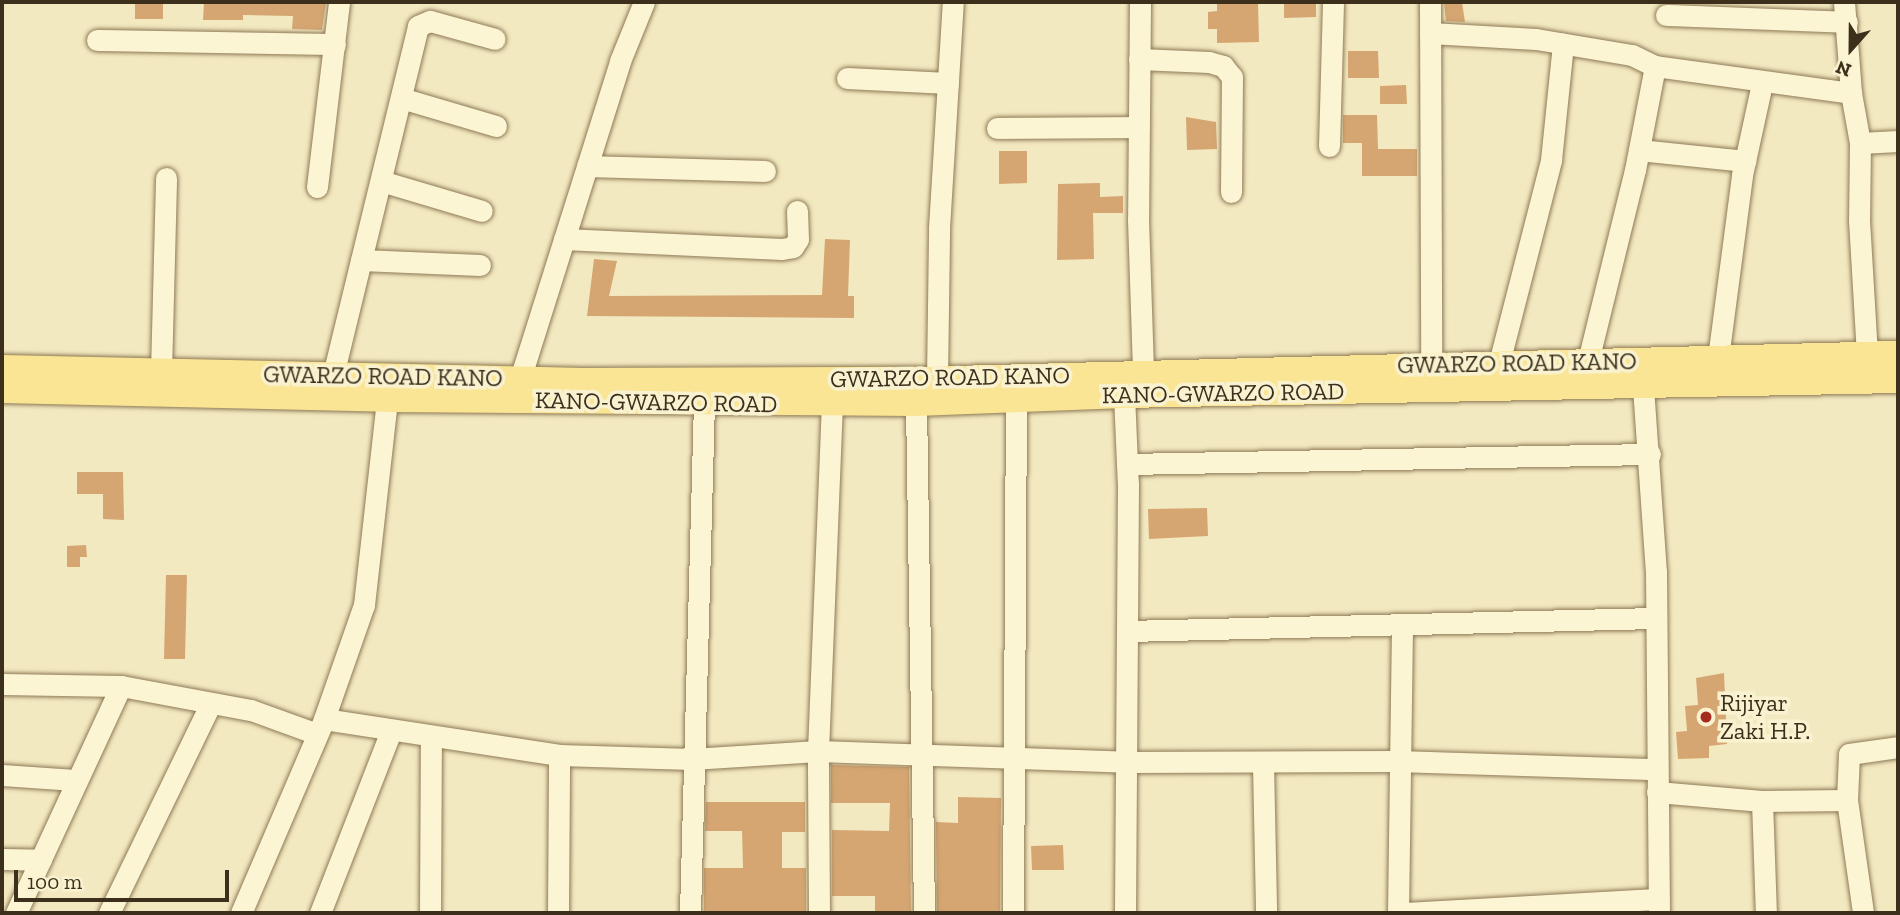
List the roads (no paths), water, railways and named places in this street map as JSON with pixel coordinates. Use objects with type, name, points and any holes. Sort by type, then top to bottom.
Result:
[{"type":"main road","name":"GWARZO ROAD KANO","points":[[2,368],[54,380],[161,372],[520,379],[937,379],[1143,373],[1277,381],[1431,365],[1898,354]]},
{"type":"main road","name":"KANO-GWARZO ROAD","points":[[2,390],[54,380],[387,399],[916,403],[1124,395],[1277,381],[1643,387],[1898,380]]},
{"type":"street","points":[[317,187],[340,2]]},
{"type":"street","points":[[520,379],[620,61],[644,2]]},
{"type":"street","points":[[937,379],[936,304],[953,2]]},
{"type":"street","points":[[1140,2],[1143,373]]},
{"type":"street","points":[[1328,146],[1333,2]]},
{"type":"street","points":[[1430,2],[1431,365]]},
{"type":"street","points":[[1666,15],[1845,12],[1851,93],[1860,143],[1859,220],[1867,355]]},
{"type":"street","points":[[333,375],[418,26],[423,22],[495,39]]},
{"type":"street","points":[[1430,33],[1563,44],[1632,55],[1655,66],[1762,83],[1851,93]]},
{"type":"street","points":[[97,40],[335,44]]},
{"type":"street","points":[[1499,363],[1551,160],[1563,44]]},
{"type":"street","points":[[1139,59],[1209,62],[1223,65],[1232,77],[1231,192]]},
{"type":"street","points":[[1588,361],[1639,150],[1655,66]]},
{"type":"street","points":[[847,78],[948,83]]},
{"type":"street","points":[[1718,358],[1745,161],[1762,83]]},
{"type":"street","points":[[401,98],[496,126]]},
{"type":"street","points":[[997,128],[1139,127]]},
{"type":"street","points":[[1860,143],[1898,141]]},
{"type":"street","points":[[1639,150],[1745,161]]},
{"type":"street","points":[[587,166],[765,171]]},
{"type":"street","points":[[161,372],[166,178]]},
{"type":"street","points":[[381,181],[482,211]]},
{"type":"street","points":[[564,239],[782,249],[793,247],[798,239],[797,211]]},
{"type":"street","points":[[361,260],[481,265]]},
{"type":"street","points":[[1407,913],[1659,906],[1656,618],[1650,454],[1643,387]]},
{"type":"street","points":[[1124,395],[1127,464],[1125,913]]},
{"type":"street","points":[[1013,913],[1016,398]]},
{"type":"street","points":[[241,913],[321,727],[364,605],[387,399]]},
{"type":"street","points":[[690,913],[692,759],[704,402]]},
{"type":"street","points":[[819,913],[818,751],[832,403]]},
{"type":"street","points":[[916,403],[924,913]]},
{"type":"street","points":[[1127,464],[1650,454]]},
{"type":"street","points":[[1127,631],[1656,618]]},
{"type":"street","points":[[1398,913],[1397,761],[1402,624]]},
{"type":"street","points":[[2,684],[121,686],[251,710],[321,727],[391,731],[559,755],[692,759],[818,751],[1126,762],[1263,764],[1397,761],[1657,769]]},
{"type":"street","points":[[16,913],[75,780],[121,686]]},
{"type":"street","points":[[109,913],[211,703]]},
{"type":"street","points":[[320,913],[391,731]]},
{"type":"street","points":[[430,913],[432,738]]},
{"type":"street","points":[[1863,913],[1847,800],[1849,754],[1898,747]]},
{"type":"street","points":[[558,913],[559,755]]},
{"type":"street","points":[[1263,764],[1266,913]]},
{"type":"street","points":[[2,775],[75,780]]},
{"type":"street","points":[[1657,792],[1762,801],[1847,800]]},
{"type":"street","points":[[1762,801],[1766,913]]},
{"type":"street","points":[[2,859],[41,860]]},
{"type":"place","name":"Rijiyar Zaki H.P.","points":[[1706,717]]}]
